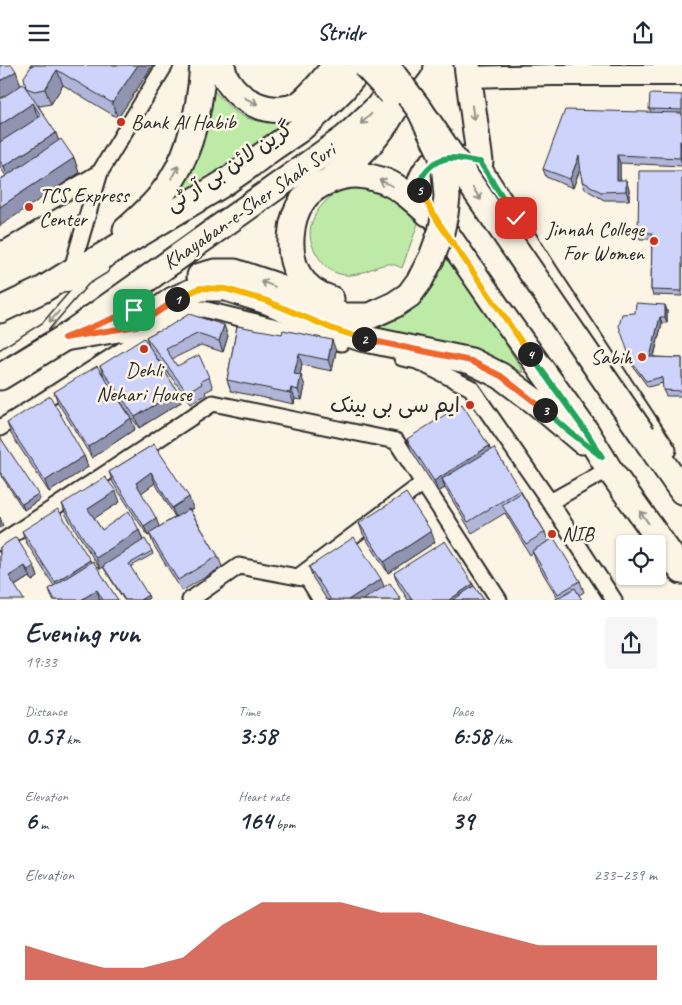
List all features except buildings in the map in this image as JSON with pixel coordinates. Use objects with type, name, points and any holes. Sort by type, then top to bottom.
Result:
[{"type":"main road","points":[[84,273],[151,206],[173,177],[184,156],[201,97],[203,65]]},
{"type":"main road","points":[[222,65],[226,78],[237,93],[250,103],[267,108],[283,109],[299,104],[329,75],[335,65]]},
{"type":"main road","points":[[365,70],[398,101],[409,116],[428,151],[434,176],[435,194],[430,232],[417,260],[400,287],[384,297],[365,303],[344,303],[321,296],[298,273],[291,247],[294,219],[303,199],[351,163],[377,136],[388,120],[401,98],[401,66]]},
{"type":"main road","points":[[64,338],[134,310],[161,292],[191,278],[215,272],[235,272],[254,278],[274,285],[314,306],[344,316],[370,316],[394,305],[409,295],[420,280],[432,257],[441,232],[447,197],[441,153],[420,111],[401,66]]},
{"type":"main road","name":"Khayaban-e-Sher Shah Suri","points":[[0,377],[64,338],[345,138],[378,107],[401,66]]},
{"type":"main road","points":[[469,69],[480,162],[448,158],[437,161],[426,170],[421,179],[419,189],[439,223],[682,571]]},
{"type":"main road","name":"Khayaban-e-Sher Shah Suri","points":[[8,310],[42,290],[84,273],[221,185],[299,131],[365,70]]},
{"type":"main road","points":[[420,111],[682,491]]},
{"type":"main road","points":[[331,179],[364,175],[386,182],[403,192],[439,223]]},
{"type":"main road","points":[[64,338],[137,326],[173,301],[200,288],[226,289],[267,301],[333,329],[361,338],[471,361],[501,376],[537,403],[605,463]]},
{"type":"street","points":[[84,273],[100,172],[165,65]]},
{"type":"street","points":[[469,69],[560,75],[682,75]]},
{"type":"street","points":[[480,162],[682,471]]},
{"type":"street","points":[[0,232],[100,172]]},
{"type":"street","points":[[0,428],[185,310],[203,309],[417,361],[471,388],[550,502],[614,600]]},
{"type":"street","points":[[0,543],[214,403],[396,441],[498,600]]},
{"type":"street","points":[[550,502],[605,463]]},
{"type":"street","points":[[298,577],[423,483]]},
{"type":"street","points":[[190,600],[239,566],[308,579],[321,600]]},
{"type":"lane","points":[[365,70],[379,65]]},
{"type":"lane","name":"گرین لائن بی آر ٹی","points":[[193,211],[250,174]]},
{"type":"lane","points":[[0,355],[45,327],[84,273]]},
{"type":"lane","points":[[8,310],[51,293]]},
{"type":"green space","points":[[211,87],[232,109],[252,120],[277,121],[295,119],[157,214],[185,182],[197,158]]},
{"type":"green space","points":[[348,185],[379,188],[420,218],[402,268],[393,264],[387,264],[354,275],[347,275],[332,271],[318,257],[311,241],[312,221],[323,204],[331,196]]},
{"type":"green space","points":[[444,246],[524,373],[482,354],[362,326]]},
{"type":"place","name":"Bank Al Habib","points":[[121,122]]},
{"type":"place","name":"TCS Express Center","points":[[29,207]]},
{"type":"place","name":"Jinnah College For Women","points":[[654,241]]},
{"type":"place","name":"Dehli Nehari House","points":[[144,349]]},
{"type":"place","name":"Sabih","points":[[642,357]]},
{"type":"place","name":"ایم سی بی بینک","points":[[470,405]]},
{"type":"place","name":"NIB","points":[[552,534]]},
{"type":"route","points":[[134,310],[64,338],[137,326],[173,301],[200,288],[226,289],[267,301],[333,329],[361,338],[471,361],[501,376],[602,457],[439,223],[419,189],[421,179],[426,170],[437,161],[448,158],[480,162],[516,218]]}]
